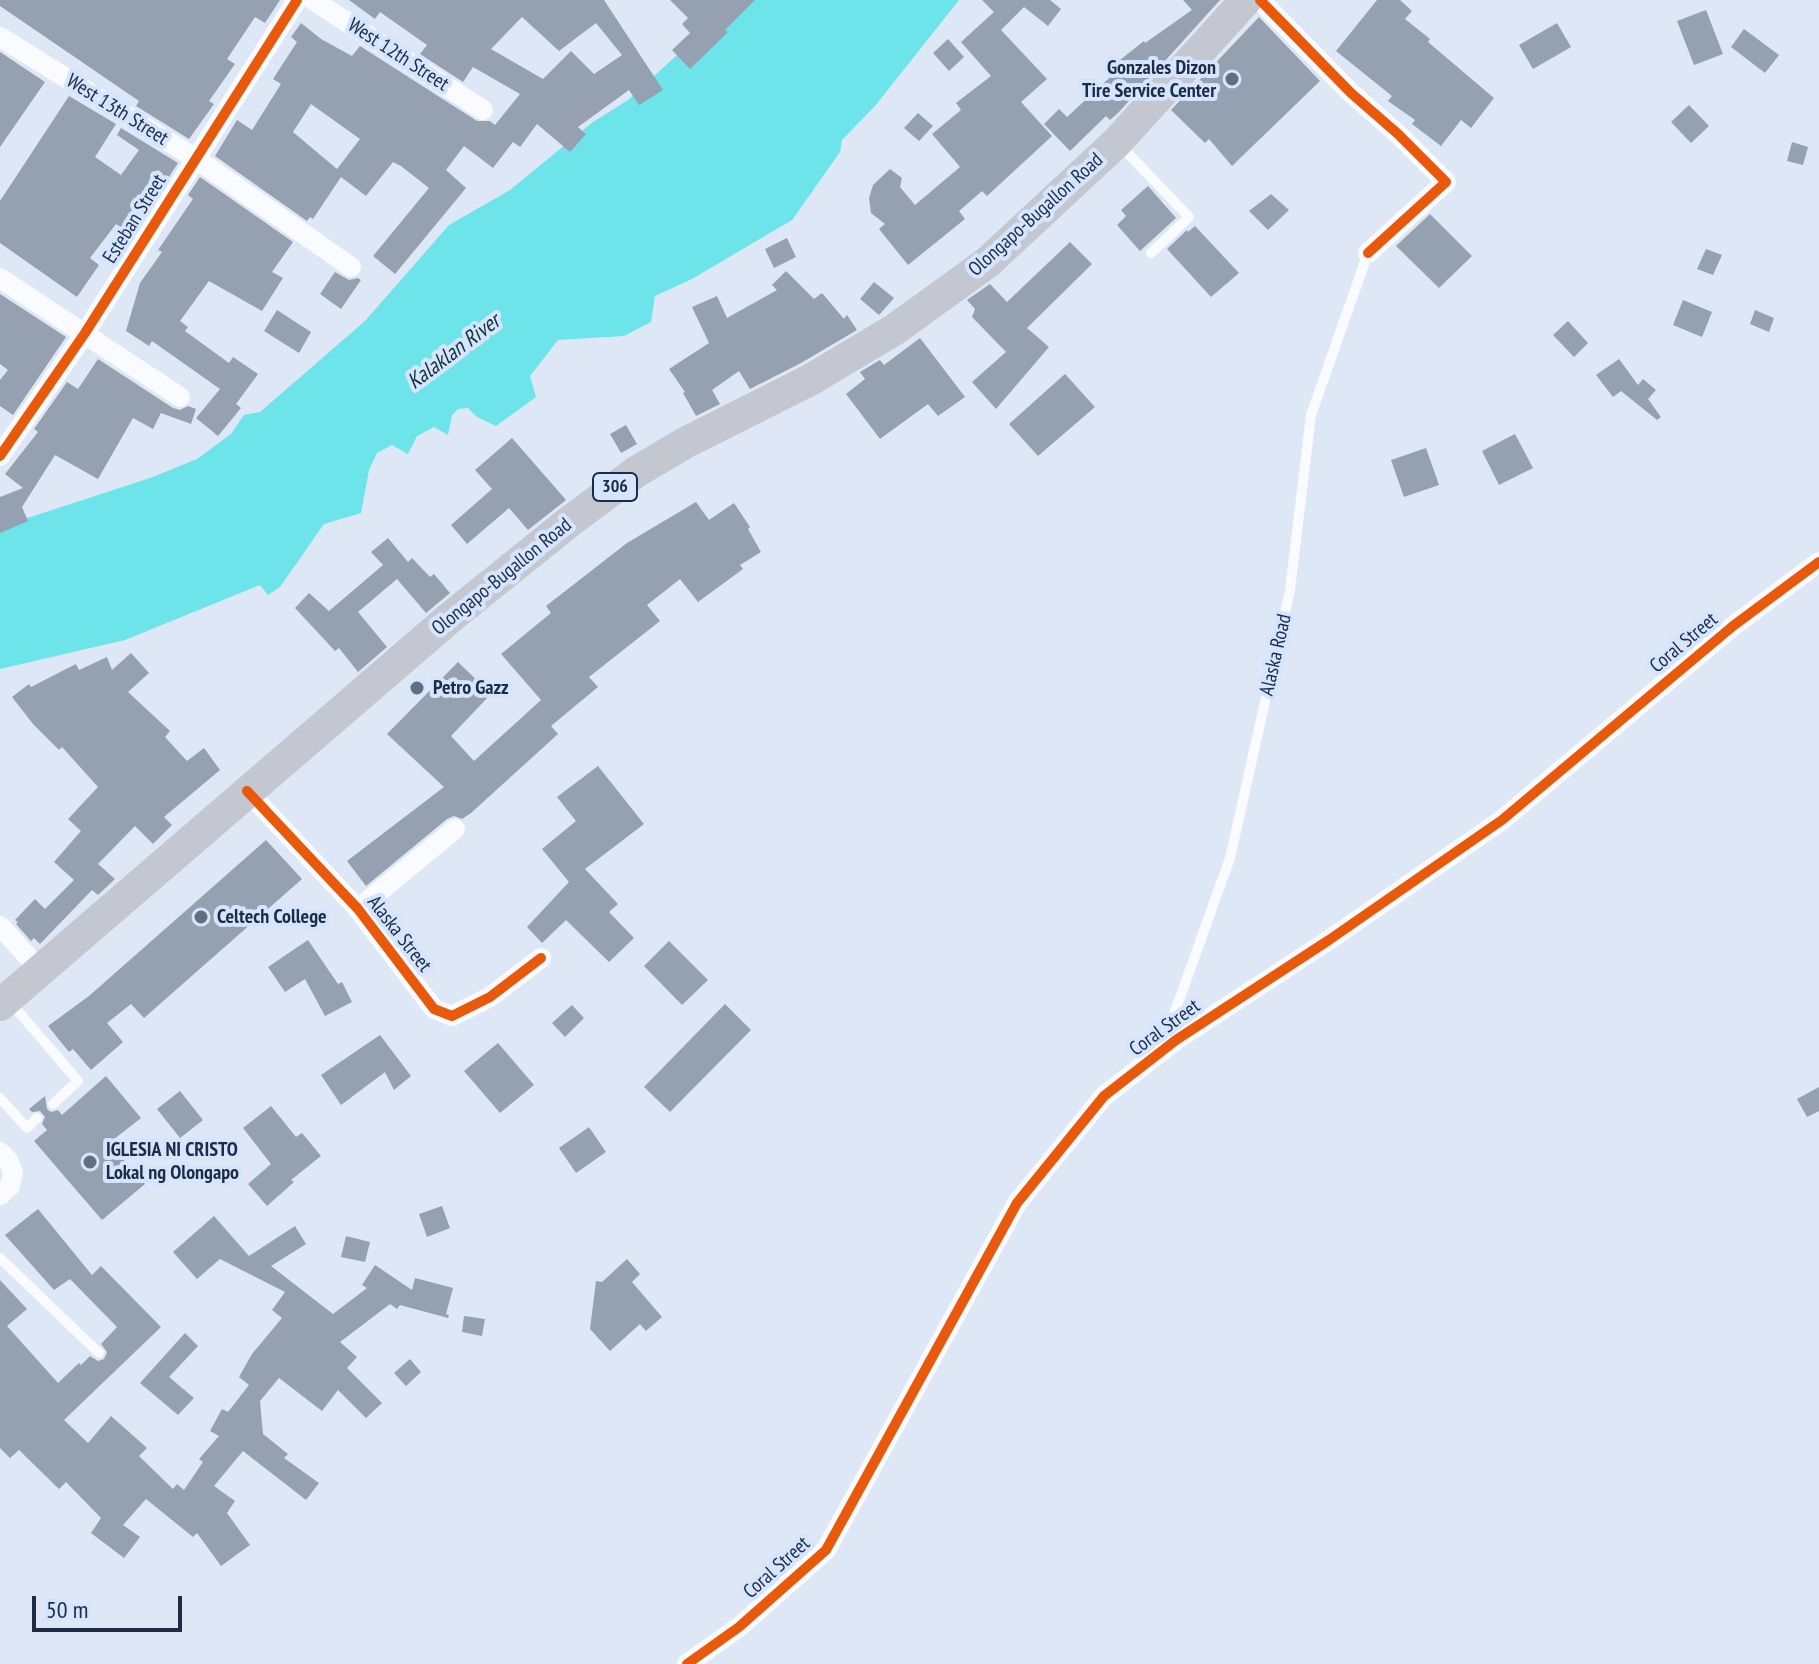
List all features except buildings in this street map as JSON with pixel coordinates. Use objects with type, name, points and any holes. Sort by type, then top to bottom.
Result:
[{"type":"main road","name":"Olongapo-Bugallon Road","points":[[4,1002],[452,616],[636,472],[685,443],[810,380],[894,330],[988,262],[1117,142],[1245,2]]},
{"type":"street","name":"Esteban Street","points":[[0,456],[85,333],[297,0]]},
{"type":"street","name":"West 12th Street","points":[[313,0],[483,110]]},
{"type":"street","points":[[1245,2],[1398,134],[1446,182],[1368,253]]},
{"type":"street","name":"West 13th Street","points":[[0,37],[195,158],[351,267]]},
{"type":"street","points":[[0,278],[180,397]]},
{"type":"street","name":"Coral Street","points":[[687,1664],[739,1627],[826,1550],[1017,1203],[1104,1096],[1161,1052],[1502,820],[1733,626],[1819,562]]},
{"type":"street","name":"Alaska Street","points":[[247,791],[358,909],[434,1009],[452,1016],[490,997],[541,958]]},
{"type":"street","points":[[358,909],[455,829]]},
{"type":"street","points":[[0,926],[40,970]]},
{"type":"street","points":[[0,1152],[13,1172],[10,1186],[0,1195]]},
{"type":"lane","points":[[1117,142],[1189,217],[1151,253]]},
{"type":"lane","name":"Alaska Road","points":[[1161,1052],[1230,858],[1290,590],[1311,415],[1368,253]]},
{"type":"lane","points":[[4,1002],[78,1081],[53,1104]]},
{"type":"lane","points":[[0,1098],[27,1128],[37,1118]]},
{"type":"lane","points":[[0,1258],[99,1353]]},
{"type":"water","name":"Kalaklan River","points":[[729,0],[959,0],[875,106],[842,140],[840,152],[792,220],[692,279],[655,296],[651,322],[624,336],[558,340],[530,376],[536,397],[496,426],[477,417],[468,408],[458,409],[452,415],[448,435],[434,427],[417,436],[408,454],[392,445],[377,453],[369,470],[361,513],[324,524],[280,587],[268,595],[260,585],[125,640],[0,669],[0,527],[150,478],[197,459],[231,434],[244,415],[260,412],[365,321],[449,225],[510,190],[593,122],[628,100],[712,23]]},
{"type":"cycle path","points":[[0,456],[85,333],[297,0]]},
{"type":"cycle path","points":[[1260,0],[1351,93],[1446,182],[1368,253]]},
{"type":"cycle path","points":[[687,1664],[739,1627],[826,1550],[1017,1203],[1104,1096],[1176,1040],[1329,940],[1502,820],[1733,626],[1819,562]]},
{"type":"cycle path","points":[[247,791],[358,909],[434,1009],[452,1016],[490,997],[541,958]]},
{"type":"place","name":"Gonzales Dizon Tire Service Center","points":[[1232,79]]},
{"type":"place","name":"Petro Gazz","points":[[417,688]]},
{"type":"place","name":"Celtech College","points":[[201,917]]},
{"type":"place","name":"IGLESIA NI CRISTO Lokal ng Olongapo","points":[[90,1162]]}]
